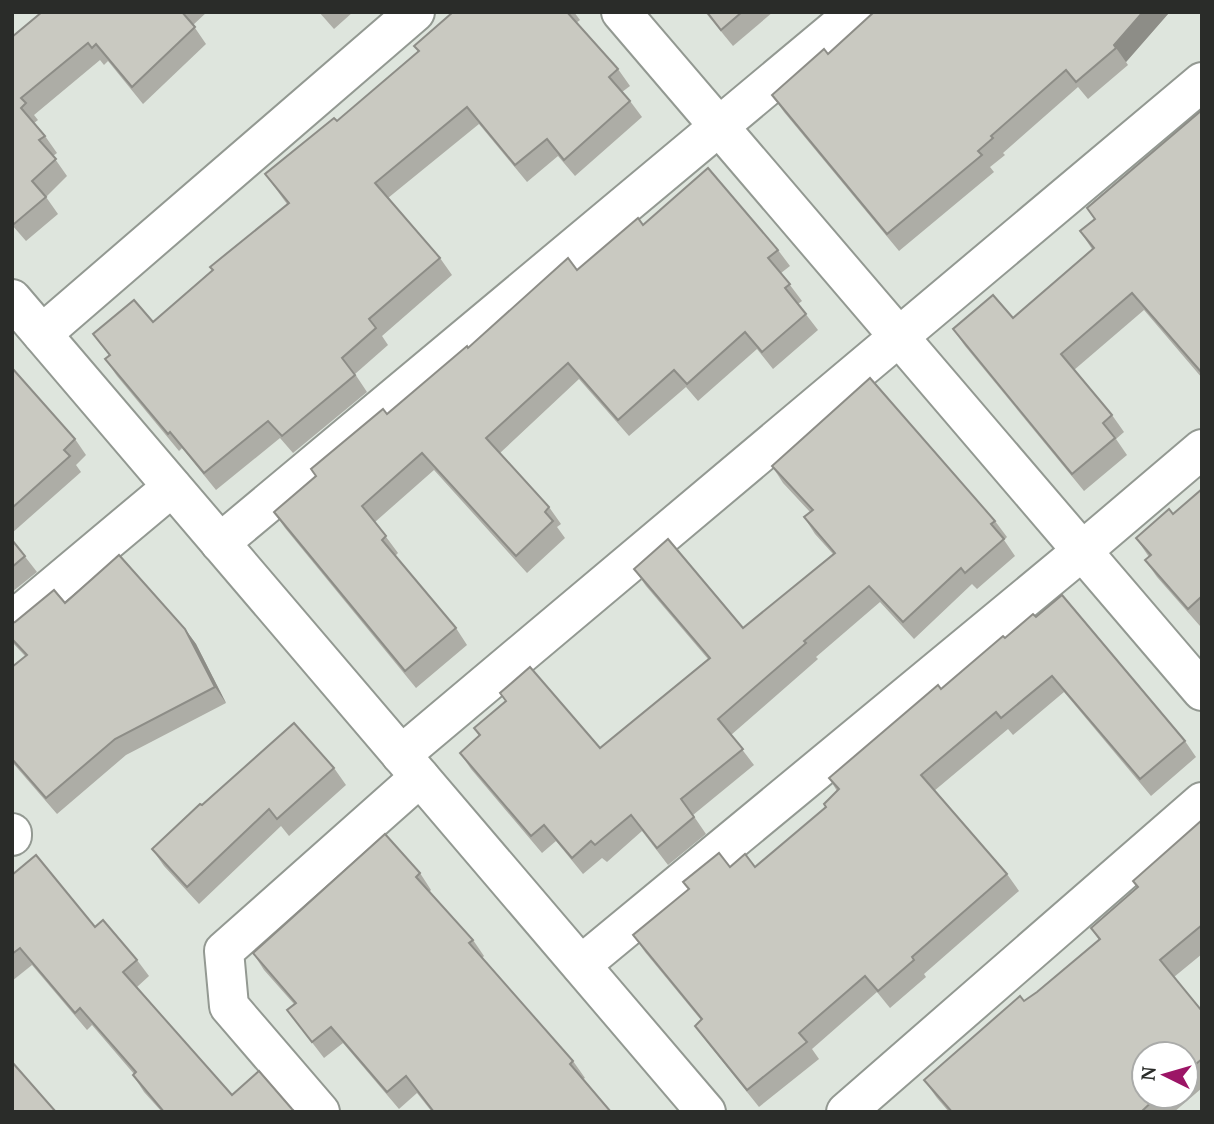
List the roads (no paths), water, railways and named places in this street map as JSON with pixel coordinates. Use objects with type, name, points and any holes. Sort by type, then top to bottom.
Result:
[{"type":"street","points":[[41,334],[415,12]]},
{"type":"street","points":[[621,12],[1202,691]]},
{"type":"street","points":[[220,543],[856,12]]},
{"type":"street","points":[[320,1112],[229,1006],[224,951],[411,766],[899,337],[1202,82]]},
{"type":"street","points":[[12,299],[706,1112]]},
{"type":"street","points":[[581,965],[1202,449]]},
{"type":"street","points":[[12,621],[172,486]]},
{"type":"street","points":[[846,1112],[1202,802]]}]
